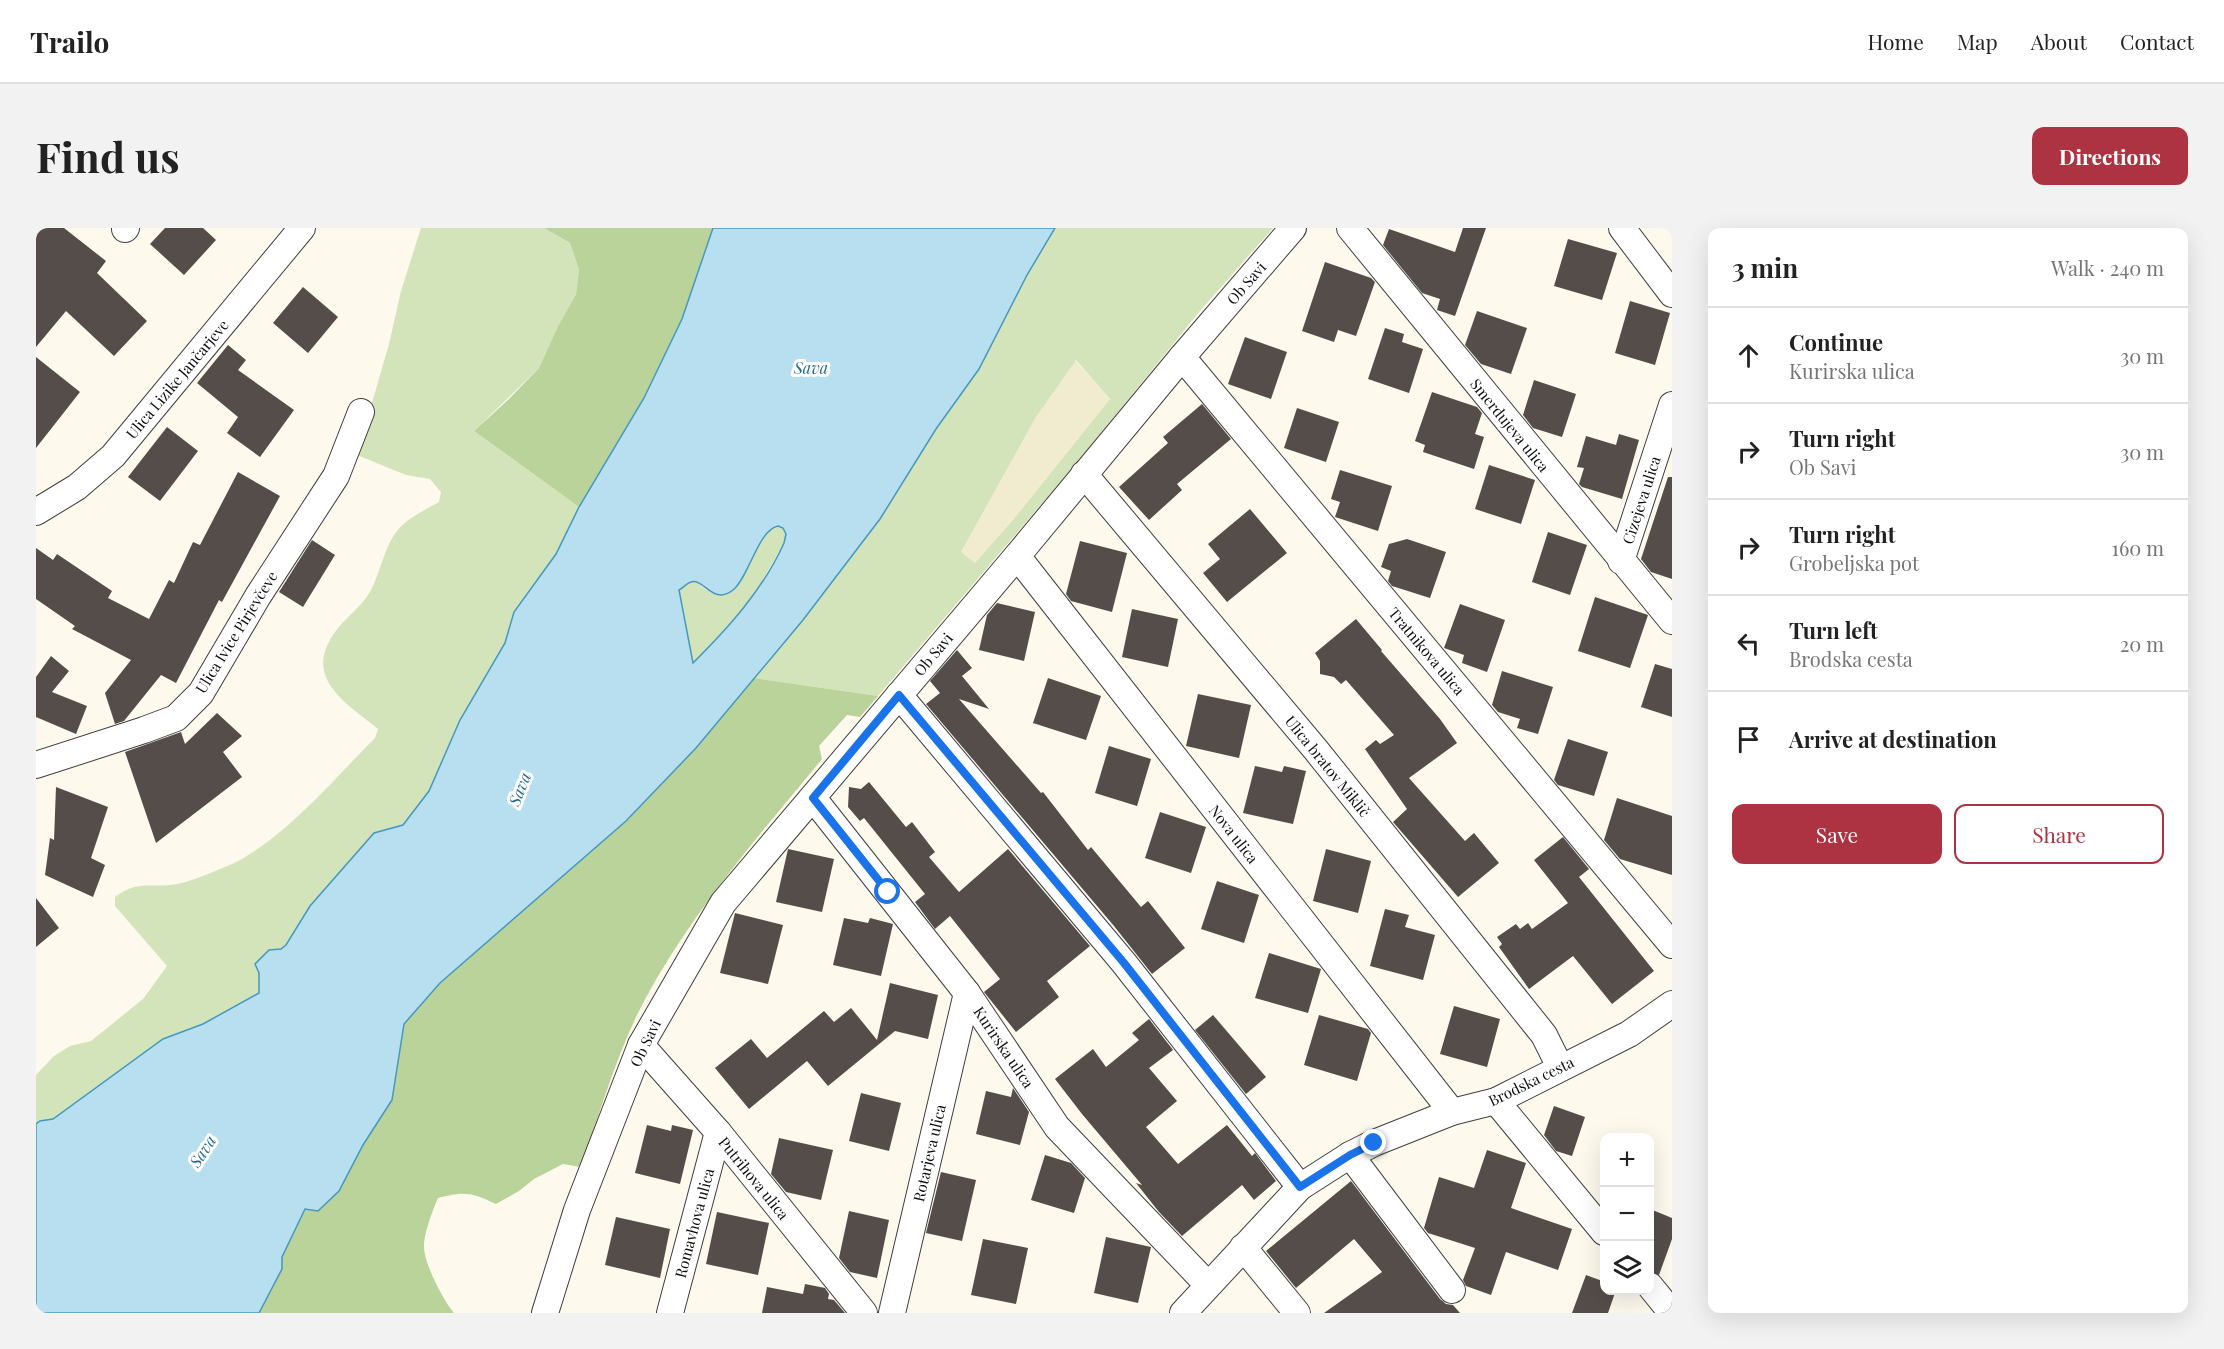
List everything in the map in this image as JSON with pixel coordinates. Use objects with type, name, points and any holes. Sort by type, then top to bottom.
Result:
[{"type":"street","name":"Ulica Lizike Jančarjeve","points":[[36,512],[77,487],[113,456],[302,228]]},
{"type":"street","name":"Ob Savi","points":[[545,1313],[577,1210],[641,1045],[723,903],[1293,228]]},
{"type":"street","name":"Smerdujeva ulica","points":[[1350,228],[1672,621]]},
{"type":"street","points":[[1622,228],[1672,294]]},
{"type":"street","name":"Tratnikova ulica","points":[[1182,357],[1672,945]]},
{"type":"street","name":"Cizejeva ulica","points":[[1621,561],[1672,405]]},
{"type":"street","name":"Ulica Ivice Pirjevčeve","points":[[36,771],[176,718],[201,693],[258,596],[336,476],[361,412]]},
{"type":"street","name":"Ulica bratov Miklič","points":[[1084,474],[1316,750],[1544,1035],[1560,1067]]},
{"type":"street","name":"Nova ulica","points":[[1017,556],[1452,1112]]},
{"type":"street","points":[[899,695],[1124,963],[1300,1187]]},
{"type":"street","name":"Kurirska ulica","points":[[813,798],[966,993],[1057,1127],[1208,1285]]},
{"type":"street","name":"Rotarjeva ulica","points":[[892,1313],[966,993]]},
{"type":"street","name":"Brodska cesta","points":[[1183,1313],[1300,1187],[1350,1155],[1452,1112],[1496,1101],[1629,1034],[1672,1004]]},
{"type":"street","name":"Putrihova ulica","points":[[641,1045],[718,1132],[854,1307]]},
{"type":"street","points":[[1496,1101],[1600,1226]]},
{"type":"street","name":"Romavhova ulica","points":[[670,1313],[718,1132]]},
{"type":"street","points":[[1350,1155],[1452,1290]]},
{"type":"street","points":[[1243,1246],[1297,1313]]},
{"type":"street","points":[[1654,1291],[1672,1313]]},
{"type":"shaded area","points":[[1075,360],[1110,399],[976,564],[961,552],[1036,417]]},
{"type":"green space","points":[[421,228],[544,228],[570,243],[579,270],[576,294],[539,368],[474,431],[579,507],[556,554],[514,612],[505,643],[460,720],[429,791],[403,825],[374,833],[310,906],[286,945],[281,949],[269,950],[259,973],[259,993],[203,1024],[163,1039],[53,1119],[36,1124],[36,1075],[54,1056],[70,1046],[91,1041],[143,999],[167,966],[115,906],[115,897],[139,886],[168,885],[189,881],[242,859],[261,847],[296,818],[375,738],[378,729],[352,708],[331,686],[325,674],[323,660],[327,645],[338,628],[371,590],[389,544],[397,531],[411,518],[439,502],[441,492],[430,479],[406,475],[357,455],[389,344],[401,291]]},
{"type":"green space","points":[[544,228],[713,228],[682,319],[644,398],[579,507],[474,431],[539,368],[576,294],[579,270],[570,243]]},
{"type":"green space","points":[[1055,228],[1273,228],[1199,312],[1079,460],[878,696],[754,678],[803,620],[880,519],[936,429],[979,369],[1027,275]],"holes":[[[1076,360],[1110,399],[1013,520],[975,563],[961,552],[1036,417]]]},
{"type":"green space","points":[[778,526],[783,528],[786,534],[784,543],[753,597],[693,664],[679,590],[690,582],[696,582],[707,590],[734,589],[760,544],[772,529]]},
{"type":"green space","points":[[754,678],[878,696],[860,717],[847,715],[819,746],[822,759],[723,881],[677,945],[629,1032],[581,1167],[563,1164],[534,1179],[496,1204],[468,1194],[438,1198],[431,1215],[424,1248],[435,1282],[454,1313],[259,1313],[282,1269],[282,1257],[305,1209],[339,1191],[363,1145],[392,1100],[404,1024],[440,983],[626,821],[696,748]]},
{"type":"water","name":"Sava","points":[[713,228],[1055,228],[1027,275],[979,369],[936,429],[880,519],[803,620],[696,748],[626,821],[440,983],[404,1024],[392,1100],[363,1145],[339,1191],[318,1211],[305,1209],[282,1257],[282,1269],[259,1313],[36,1313],[36,1124],[53,1119],[163,1039],[203,1024],[259,993],[259,973],[255,964],[269,950],[281,949],[286,945],[310,906],[374,833],[403,825],[429,791],[460,720],[505,643],[514,612],[556,554],[579,507],[644,398],[682,319]],"holes":[[[778,526],[783,528],[786,534],[784,543],[766,577],[732,622],[693,663],[679,590],[696,582],[720,595],[733,590],[739,584],[765,536],[771,529]]]},
{"type":"building","points":[[36,228],[64,228],[106,261],[97,273],[147,321],[114,356],[66,311],[36,347]]},
{"type":"building","points":[[165,228],[203,228],[216,240],[184,275],[150,244]]},
{"type":"building","points":[[1463,228],[1486,228],[1455,316],[1437,310],[1440,299],[1422,293],[1383,245],[1389,229],[1455,252]]},
{"type":"building","points":[[1568,239],[1617,253],[1602,300],[1554,286]]},
{"type":"building","points":[[1325,262],[1371,278],[1375,282],[1356,336],[1338,330],[1334,342],[1302,331]]},
{"type":"building","points":[[303,287],[338,317],[308,353],[273,323]]},
{"type":"building","points":[[1630,301],[1670,313],[1655,365],[1615,353]]},
{"type":"building","points":[[1477,311],[1527,328],[1511,374],[1481,364],[1465,345]]},
{"type":"building","points":[[1385,328],[1404,334],[1402,342],[1423,349],[1409,393],[1368,379]]},
{"type":"building","points":[[1245,337],[1287,352],[1271,399],[1228,384]]},
{"type":"building","points":[[228,345],[246,360],[238,370],[294,410],[260,457],[227,433],[238,417],[197,383]]},
{"type":"building","points":[[36,357],[80,392],[36,448]]},
{"type":"building","points":[[1534,380],[1576,394],[1562,437],[1533,428],[1523,415]]},
{"type":"building","points":[[1432,392],[1477,407],[1482,413],[1475,434],[1484,437],[1474,469],[1423,452],[1425,445],[1415,441]]},
{"type":"building","points":[[1202,404],[1231,439],[1177,484],[1182,490],[1149,520],[1119,487],[1168,443],[1163,437]]},
{"type":"building","points":[[1297,408],[1339,422],[1326,462],[1284,448]]},
{"type":"building","points":[[167,427],[198,451],[160,501],[128,477]]},
{"type":"building","points":[[1619,434],[1639,440],[1622,499],[1582,487],[1579,484],[1584,468],[1577,467],[1586,436],[1616,445]]},
{"type":"building","points":[[1489,465],[1535,480],[1521,524],[1475,509]]},
{"type":"building","points":[[1340,470],[1392,486],[1378,531],[1335,517],[1340,502],[1331,499]]},
{"type":"building","points":[[238,472],[280,496],[222,602],[219,600],[176,683],[161,675],[124,721],[115,724],[105,693],[131,660],[72,629],[75,626],[36,599],[36,548],[53,560],[57,554],[112,591],[108,598],[149,619],[169,580],[174,583],[193,542],[200,545]]},
{"type":"building","points":[[1668,477],[1672,477],[1672,579],[1651,572],[1641,559]]},
{"type":"building","points":[[1250,509],[1287,553],[1227,602],[1203,573],[1220,559],[1208,544]]},
{"type":"building","points":[[1548,532],[1587,545],[1570,595],[1532,582]]},
{"type":"building","points":[[1407,539],[1446,552],[1430,598],[1392,586],[1388,581],[1391,571],[1381,567],[1389,544]]},
{"type":"building","points":[[312,540],[335,555],[303,607],[279,592]]},
{"type":"building","points":[[1080,541],[1127,553],[1112,612],[1071,601],[1066,594]]},
{"type":"building","points":[[1595,597],[1648,615],[1630,668],[1578,651]]},
{"type":"building","points":[[997,603],[1035,612],[1024,661],[979,650],[987,615]]},
{"type":"building","points":[[1460,604],[1505,620],[1487,672],[1462,663],[1464,655],[1444,648]]},
{"type":"building","points":[[1132,609],[1178,619],[1168,667],[1122,657]]},
{"type":"building","points":[[1356,619],[1440,719],[1457,743],[1409,778],[1465,841],[1474,833],[1499,863],[1458,897],[1393,822],[1407,809],[1365,749],[1376,740],[1380,744],[1394,735],[1346,680],[1341,684],[1334,677],[1320,674],[1320,661],[1315,653]]},
{"type":"building","points":[[957,650],[972,668],[962,676],[989,709],[959,699],[1041,793],[1043,792],[1088,850],[1091,847],[1141,907],[1148,901],[1185,948],[1152,974],[926,704],[940,693],[930,681]]},
{"type":"building","points":[[51,656],[69,671],[52,692],[87,706],[76,734],[36,717],[36,677]]},
{"type":"building","points":[[1655,664],[1672,669],[1672,717],[1641,707]]},
{"type":"building","points":[[1502,671],[1553,687],[1538,734],[1517,728],[1520,719],[1498,712],[1492,705]]},
{"type":"building","points":[[1048,678],[1101,696],[1086,740],[1033,723]]},
{"type":"building","points":[[1198,694],[1251,705],[1239,758],[1186,746]]},
{"type":"building","points":[[217,713],[242,736],[223,752],[242,777],[156,843],[125,752],[181,732],[185,744]]},
{"type":"building","points":[[1568,739],[1608,752],[1594,796],[1558,785],[1554,780]]},
{"type":"building","points":[[1109,746],[1151,759],[1137,806],[1095,793]]},
{"type":"building","points":[[1255,766],[1282,772],[1284,766],[1306,771],[1293,824],[1243,813]]},
{"type":"building","points":[[869,782],[906,827],[912,822],[935,852],[929,857],[959,892],[1008,849],[1090,946],[1047,981],[1059,997],[1016,1032],[984,992],[1000,979],[950,916],[935,929],[915,902],[925,894],[864,818],[860,821],[848,807],[849,787],[861,789]]},
{"type":"building","points":[[56,787],[108,807],[91,858],[105,865],[93,897],[45,875],[50,838],[54,840]]},
{"type":"building","points":[[1617,798],[1672,816],[1672,875],[1620,859],[1604,840]]},
{"type":"building","points":[[1160,812],[1206,827],[1191,873],[1145,858]]},
{"type":"building","points":[[1563,837],[1589,869],[1579,877],[1654,971],[1612,1004],[1573,956],[1529,989],[1499,947],[1502,944],[1497,937],[1516,924],[1520,929],[1528,923],[1532,929],[1568,903],[1534,860]]},
{"type":"building","points":[[788,849],[834,859],[822,912],[776,902]]},
{"type":"building","points":[[1326,849],[1371,861],[1358,913],[1313,901]]},
{"type":"building","points":[[1217,881],[1259,895],[1244,943],[1201,929]]},
{"type":"building","points":[[36,898],[59,928],[36,947]]},
{"type":"building","points":[[1385,909],[1409,915],[1405,927],[1435,935],[1423,980],[1370,966]]},
{"type":"building","points":[[735,913],[783,925],[768,984],[720,973]]},
{"type":"building","points":[[844,918],[868,923],[870,918],[893,924],[881,976],[833,965]]},
{"type":"building","points":[[1269,953],[1321,969],[1308,1013],[1255,998]]},
{"type":"building","points":[[890,983],[938,995],[928,1039],[895,1031],[828,1086],[807,1061],[749,1109],[715,1068],[751,1039],[767,1058],[824,1011],[834,1022],[851,1008],[877,1040]]},
{"type":"building","points":[[1454,1006],[1500,1019],[1487,1067],[1440,1054]]},
{"type":"building","points":[[1213,1015],[1266,1077],[1246,1094],[1195,1030]]},
{"type":"building","points":[[1319,1015],[1368,1029],[1371,1033],[1357,1081],[1304,1065]]},
{"type":"building","points":[[1149,1019],[1173,1050],[1149,1068],[1177,1101],[1146,1127],[1178,1164],[1227,1125],[1252,1156],[1255,1153],[1276,1181],[1254,1200],[1242,1185],[1182,1236],[1159,1212],[1136,1183],[1142,1185],[1055,1079],[1093,1049],[1106,1067],[1139,1040],[1132,1033]]},
{"type":"building","points":[[1013,1088],[1029,1112],[1020,1145],[976,1134],[986,1091],[1011,1097]]},
{"type":"building","points":[[861,1093],[901,1103],[889,1151],[849,1141]]},
{"type":"building","points":[[1554,1106],[1585,1117],[1572,1156],[1556,1151],[1544,1135]]},
{"type":"building","points":[[647,1125],[671,1131],[672,1125],[693,1130],[680,1184],[635,1173]]},
{"type":"building","points":[[779,1138],[833,1150],[821,1200],[786,1192],[771,1174]]},
{"type":"building","points":[[1487,1150],[1526,1163],[1511,1208],[1572,1229],[1558,1270],[1506,1252],[1491,1295],[1466,1286],[1463,1280],[1475,1248],[1428,1233],[1424,1228],[1439,1177],[1474,1188]]},
{"type":"building","points":[[1045,1155],[1071,1163],[1085,1178],[1074,1213],[1031,1200]]},
{"type":"building","points":[[941,1172],[976,1180],[962,1241],[926,1233]]},
{"type":"building","points":[[1351,1181],[1440,1299],[1446,1304],[1453,1305],[1460,1313],[1324,1313],[1382,1272],[1354,1239],[1296,1288],[1266,1251]]},
{"type":"building","points":[[849,1211],[889,1220],[877,1278],[850,1272],[839,1258]]},
{"type":"building","points":[[1654,1211],[1672,1218],[1672,1239],[1659,1275],[1654,1273]]},
{"type":"building","points":[[717,1212],[769,1223],[758,1275],[706,1264]]},
{"type":"building","points":[[616,1217],[670,1229],[660,1278],[605,1265]]},
{"type":"building","points":[[1106,1237],[1151,1247],[1138,1303],[1094,1293]]},
{"type":"building","points":[[983,1239],[1028,1248],[1016,1304],[971,1295]]},
{"type":"building","points":[[1586,1275],[1600,1280],[1600,1295],[1614,1295],[1608,1313],[1572,1313]]},
{"type":"building","points":[[805,1284],[825,1288],[829,1294],[828,1299],[834,1300],[845,1313],[762,1313],[767,1287],[803,1294]]},
{"type":"route","points":[[888,892],[813,798],[899,695],[1124,963],[1300,1187],[1350,1155],[1374,1143]]}]
